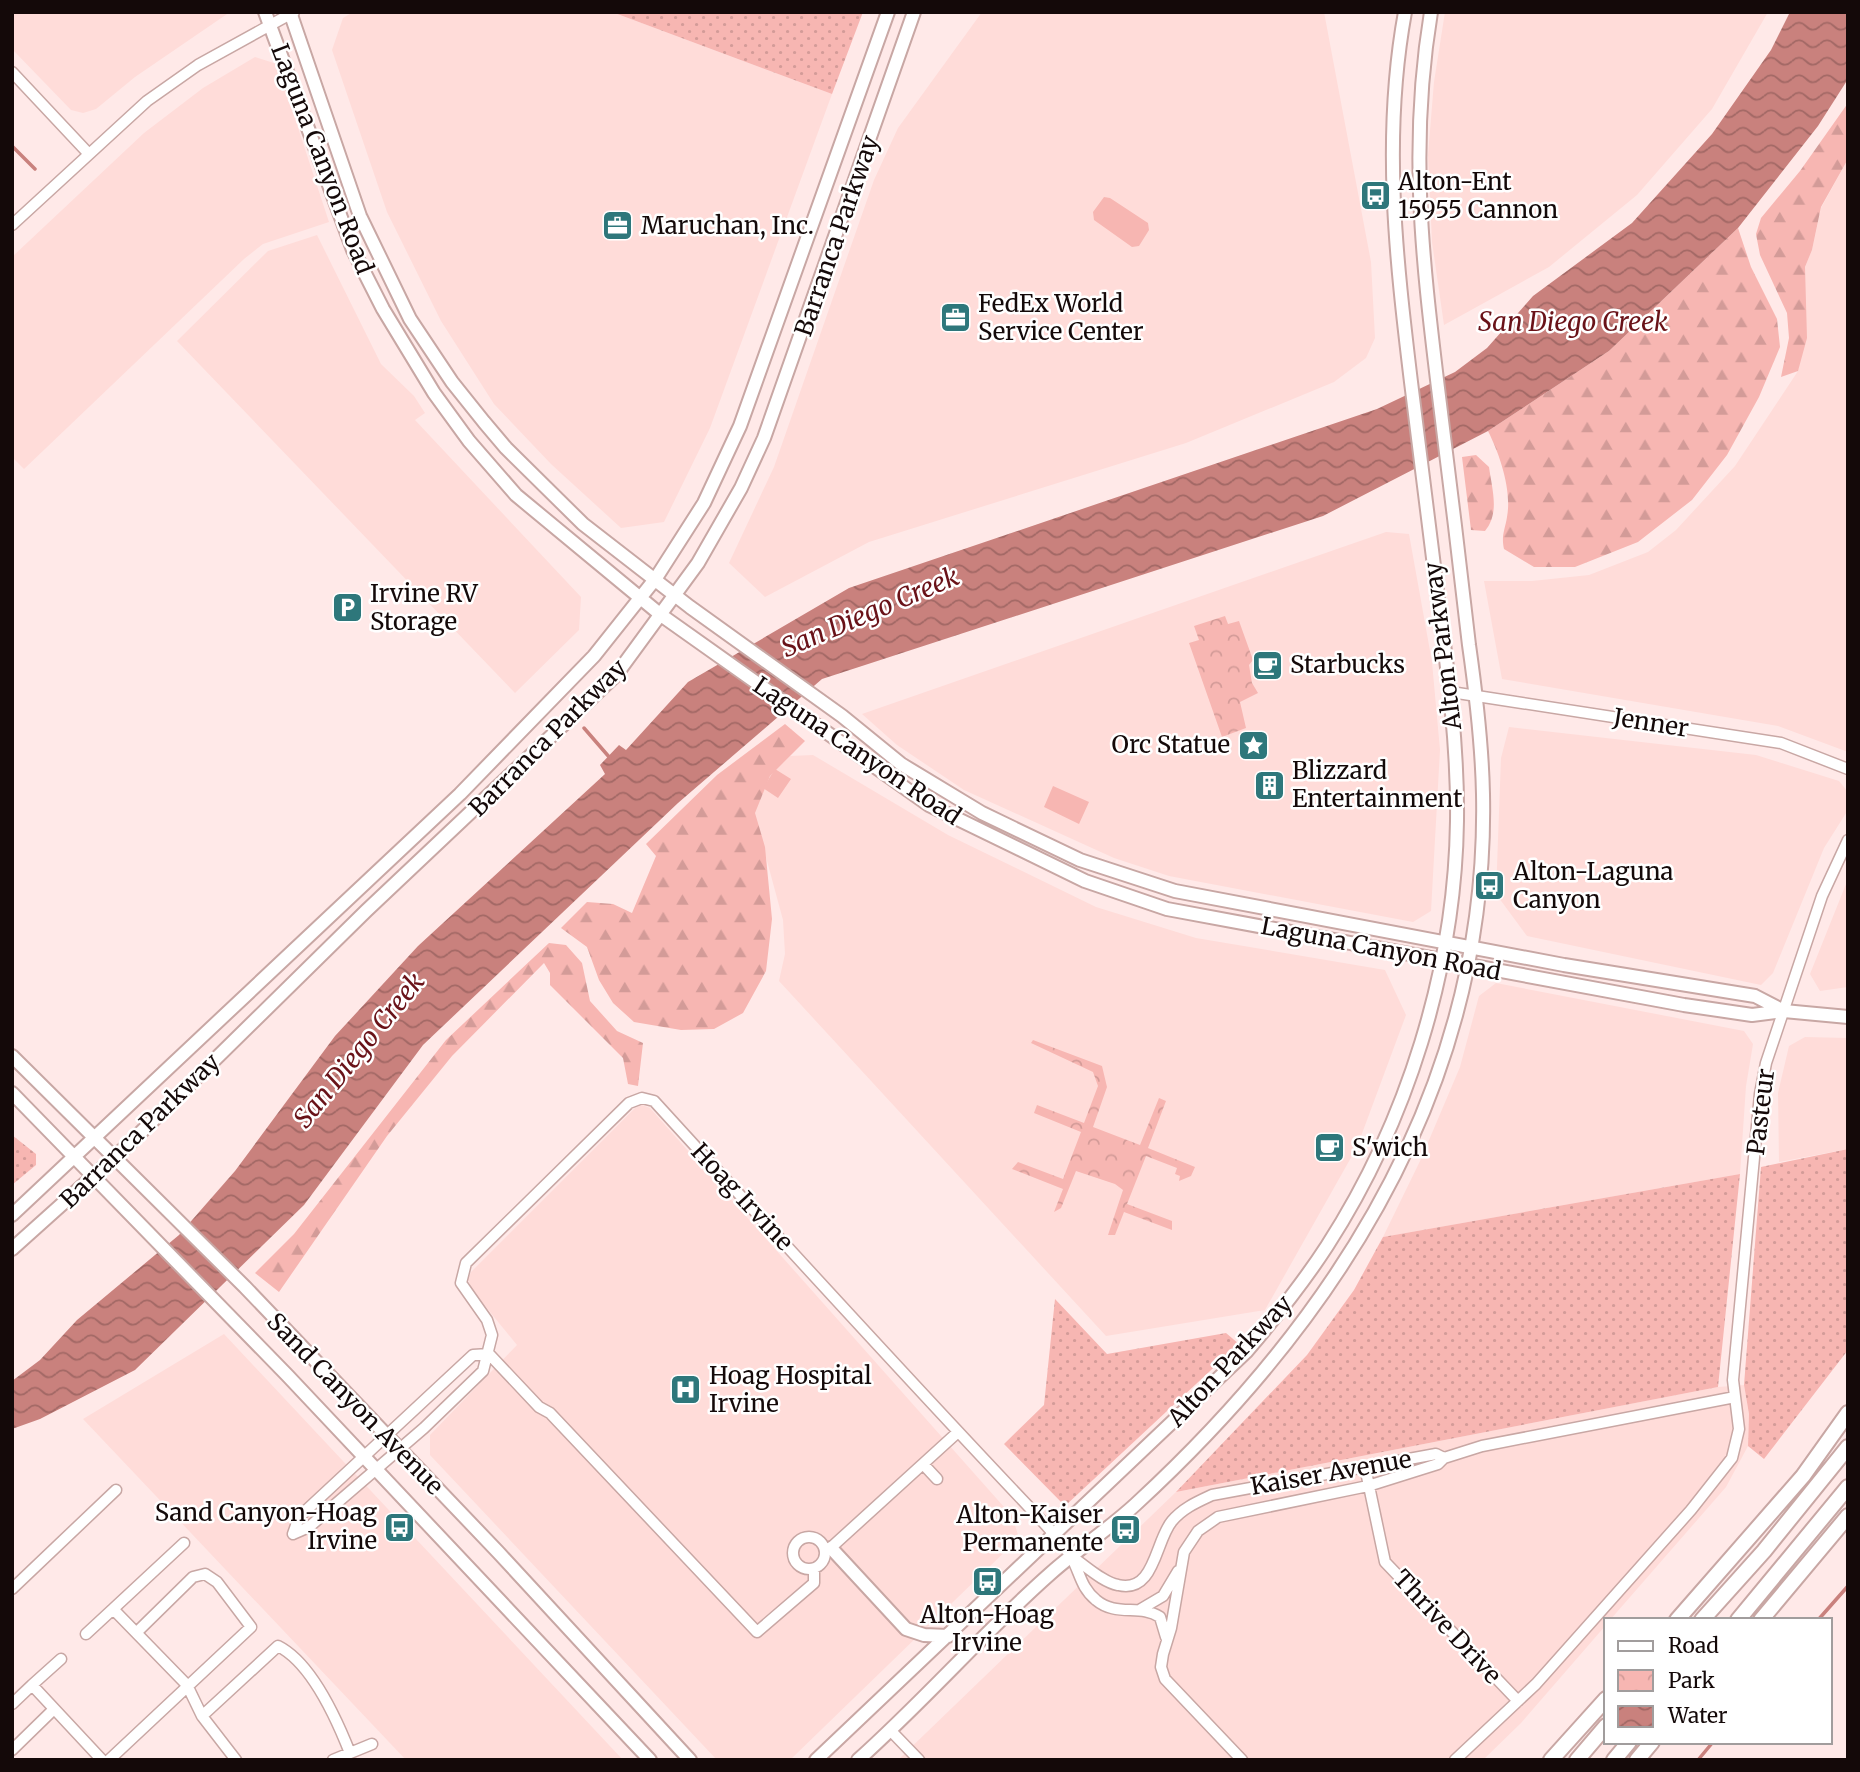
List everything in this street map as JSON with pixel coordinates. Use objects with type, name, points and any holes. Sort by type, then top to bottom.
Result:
[{"type":"highway","points":[[1679,1618],[1803,1476],[1848,1413]]},
{"type":"highway","points":[[1704,1618],[1764,1551],[1848,1447]]},
{"type":"highway","points":[[1740,1618],[1848,1488]]},
{"type":"highway","points":[[1763,1618],[1848,1516]]},
{"type":"highway","points":[[1551,1760],[1604,1701]]},
{"type":"highway","points":[[1577,1760],[1604,1729]]},
{"type":"highway","points":[[1614,1760],[1627,1744]]},
{"type":"highway","points":[[1637,1760],[1650,1744]]},
{"type":"main road","name":"Laguna Canyon Road","points":[[265,12],[353,250],[383,309],[434,393],[469,441],[516,495],[640,599],[929,805],[1085,881],[1167,909],[1752,1015],[1784,1011],[1848,1017]]},
{"type":"main road","name":"Barranca Parkway","points":[[12,1215],[95,1140],[460,794],[594,656],[656,578],[704,503],[740,426],[888,12]]},
{"type":"main road","name":"Barranca Parkway","points":[[12,1249],[114,1158],[366,911],[616,675],[677,595],[741,488],[764,438],[914,12]]},
{"type":"main road","name":"Alton Parkway","points":[[816,1760],[1246,1352],[1329,1244],[1366,1177],[1398,1106],[1425,1028],[1444,942],[1457,824],[1451,692],[1411,378],[1391,183],[1395,85],[1405,12]]},
{"type":"main road","name":"Alton Parkway","points":[[858,1760],[891,1731],[1050,1573],[1137,1503],[1226,1414],[1324,1296],[1367,1229],[1413,1138],[1441,1062],[1469,947],[1477,892],[1482,814],[1475,696],[1422,255],[1417,178],[1419,103],[1431,12]]},
{"type":"main road","name":"Laguna Canyon Road","points":[[292,13],[360,216],[410,319],[452,382],[506,448],[583,524],[738,642],[822,701],[901,764],[971,806],[1093,865],[1175,891],[1469,947],[1755,996],[1784,1011]]},
{"type":"main road","name":"Sand Canyon Avenue","points":[[12,1056],[245,1287],[498,1552],[690,1760]]},
{"type":"main road","name":"Sand Canyon Avenue","points":[[12,1093],[147,1230],[650,1760]]},
{"type":"main road","points":[[828,1550],[906,1629],[924,1636],[948,1636]]},
{"type":"street","points":[[12,225],[147,101],[198,65],[292,13]]},
{"type":"street","points":[[12,72],[88,153]]},
{"type":"street","name":"Jenner","points":[[1451,692],[1781,743],[1848,769]]},
{"type":"street","name":"Pasteur","points":[[1455,1760],[1518,1701],[1634,1575],[1727,1465],[1736,1448],[1739,1429],[1734,1362],[1759,1104],[1766,1063],[1822,896],[1848,840]]},
{"type":"street","name":"Hoag Irvine","points":[[489,1354],[492,1335],[487,1320],[461,1283],[466,1263],[629,1103],[648,1098],[654,1101],[1071,1557]]},
{"type":"street","points":[[489,1354],[483,1371],[424,1428],[309,1527],[293,1534],[299,1517],[473,1355],[489,1354]]},
{"type":"street","points":[[489,1354],[539,1407],[550,1413],[757,1632],[814,1583],[814,1569]]},
{"type":"street","name":"Kaiser Avenue","points":[[1242,1760],[1165,1679],[1161,1667],[1166,1637],[1174,1614],[1182,1564],[1190,1541],[1206,1523],[1218,1517],[1368,1486],[1482,1446],[1735,1397]]},
{"type":"street","points":[[828,1550],[818,1539],[807,1537],[797,1542],[793,1551],[795,1562],[804,1569],[814,1569],[822,1563],[828,1550],[958,1432]]},
{"type":"street","name":"Kaiser Avenue","points":[[1071,1557],[1107,1581],[1118,1586],[1130,1586],[1150,1572],[1167,1528],[1187,1506],[1212,1494],[1436,1454],[1444,1458]]},
{"type":"street","points":[[923,1464],[937,1479]]},
{"type":"street","name":"Thrive Drive","points":[[1365,1467],[1385,1562],[1518,1701]]},
{"type":"street","points":[[12,1589],[116,1490]]},
{"type":"street","points":[[86,1634],[184,1543]]},
{"type":"street","points":[[1071,1557],[1081,1585],[1093,1598],[1104,1606],[1119,1611],[1150,1611],[1160,1617],[1166,1637]]},
{"type":"street","name":"Kaiser Avenue","points":[[1138,1610],[1163,1596],[1182,1564]]},
{"type":"street","points":[[109,1760],[251,1627],[217,1583],[205,1574],[192,1577],[137,1632]]},
{"type":"street","points":[[113,1609],[187,1685],[202,1716],[236,1760]]},
{"type":"street","points":[[202,1716],[278,1646],[316,1685],[332,1708],[350,1753]]},
{"type":"street","points":[[12,1704],[61,1659]]},
{"type":"street","points":[[32,1685],[102,1760]]},
{"type":"street","points":[[12,1750],[54,1710]]},
{"type":"street","points":[[891,1731],[919,1760]]},
{"type":"street","points":[[333,1760],[372,1744]]},
{"type":"shaded area","points":[[12,12],[230,12],[135,77],[96,109],[83,113],[71,110],[12,49]]},
{"type":"shaded area","points":[[353,12],[612,12],[832,94],[710,428],[664,522],[621,528],[551,464],[494,404],[441,321],[387,212],[332,50],[343,18]]},
{"type":"shaded area","points":[[982,12],[1324,12],[1371,262],[1375,338],[1366,358],[1334,382],[1186,443],[869,542],[765,597],[729,563],[774,467],[874,180],[898,128]]},
{"type":"shaded area","points":[[1445,12],[1768,12],[1712,109],[1637,195],[1549,267],[1444,325],[1432,242],[1428,155],[1434,82]]},
{"type":"shaded area","points":[[255,57],[277,64],[329,222],[263,244],[244,259],[24,469],[12,457],[12,257],[144,133],[203,88]]},
{"type":"shaded area","points":[[1848,159],[1848,752],[1778,726],[1502,679],[1484,581],[1532,581],[1589,575],[1648,552],[1676,530],[1735,466],[1798,371],[1805,267],[1812,250],[1821,208]]},
{"type":"shaded area","points":[[317,235],[381,364],[414,396],[425,413],[415,420],[581,597],[579,630],[515,693],[177,341],[268,251]]},
{"type":"shaded area","name":"Blizzard Entertainment","points":[[1386,532],[1409,534],[1432,662],[1440,750],[1431,911],[1413,922],[1169,876],[1114,858],[964,790],[897,745],[862,714]]},
{"type":"shaded area","points":[[1509,727],[1756,755],[1839,781],[1848,792],[1848,810],[1824,848],[1773,973],[1761,985],[1527,936],[1496,894],[1501,758]]},
{"type":"shaded area","points":[[813,755],[948,835],[1096,907],[1196,938],[1385,970],[1406,1015],[1357,1147],[1265,1310],[1106,1336],[779,981],[785,954],[783,920],[754,813],[770,776],[790,756]]},
{"type":"shaded area","points":[[1848,879],[1848,987],[1820,991],[1810,974]]},
{"type":"shaded area","points":[[1496,983],[1744,1031],[1753,1044],[1746,1086],[1740,1174],[1383,1237],[1421,1159],[1460,1067],[1479,996]]},
{"type":"shaded area","points":[[1805,1037],[1848,1038],[1848,1149],[1779,1162],[1778,1093],[1789,1046]]},
{"type":"shaded area","name":"Hoag Hospital Irvine","points":[[642,1105],[650,1108],[1012,1516],[1019,1538],[790,1760],[717,1760],[430,1455],[430,1435],[517,1345],[472,1290],[468,1279],[471,1272],[635,1108]]},
{"type":"shaded area","points":[[224,1334],[623,1760],[406,1760],[83,1419]]},
{"type":"shaded area","points":[[1744,1385],[1749,1414],[1748,1446],[1726,1487],[1612,1618],[1604,1618],[1604,1627],[1521,1723],[1483,1760],[898,1760],[1176,1492],[1718,1387]]},
{"type":"green space","points":[[612,12],[863,12],[832,94]]},
{"type":"green space","points":[[1848,103],[1848,159],[1821,207],[1812,250],[1805,267],[1807,338],[1798,371],[1781,377],[1789,338],[1787,313],[1760,255],[1756,234],[1761,218],[1800,171]]},
{"type":"green space","points":[[1104,197],[1110,198],[1148,223],[1149,230],[1139,246],[1132,247],[1094,220],[1093,212]]},
{"type":"green space","points":[[1738,228],[1751,267],[1777,319],[1780,347],[1759,397],[1727,455],[1692,500],[1638,542],[1575,567],[1534,567],[1504,549],[1508,496],[1501,462],[1488,431],[1609,351]]},
{"type":"green space","points":[[1476,455],[1489,467],[1493,492],[1494,509],[1485,531],[1471,530],[1462,457]]},
{"type":"green space","points":[[1225,616],[1228,624],[1239,621],[1253,660],[1249,665],[1252,683],[1258,693],[1240,702],[1246,728],[1222,737],[1189,643],[1199,640],[1194,626]]},
{"type":"green space","points":[[785,724],[805,741],[770,776],[755,813],[765,847],[772,919],[766,971],[743,1013],[714,1029],[681,1030],[634,1022],[613,1003],[599,980],[587,947],[561,928],[587,902],[613,904],[632,913],[656,856],[646,844],[717,775]]},
{"type":"green space","points":[[775,769],[791,779],[778,798],[763,788]]},
{"type":"green space","points":[[1053,786],[1089,802],[1079,824],[1044,807]]},
{"type":"green space","points":[[549,943],[566,945],[582,963],[590,1001],[617,1031],[643,1043],[638,1086],[628,1084],[623,1058],[550,985],[550,973],[544,963],[452,1056],[387,1136],[279,1292],[255,1273],[294,1234],[446,1040]]},
{"type":"green space","points":[[1033,1040],[1102,1066],[1107,1087],[1093,1127],[1140,1145],[1159,1098],[1166,1101],[1148,1148],[1195,1167],[1191,1176],[1179,1181],[1180,1176],[1175,1174],[1177,1168],[1146,1156],[1127,1204],[1172,1221],[1172,1230],[1124,1212],[1115,1235],[1108,1235],[1123,1190],[1115,1184],[1076,1171],[1061,1208],[1054,1212],[1063,1189],[1012,1169],[1018,1162],[1063,1179],[1081,1132],[1034,1113],[1037,1105],[1084,1123],[1098,1086],[1093,1072],[1031,1043]]},
{"type":"green space","points":[[12,1135],[36,1154],[36,1165],[12,1185]]},
{"type":"green space","points":[[1848,1149],[1848,1350],[1764,1459],[1748,1446],[1749,1414],[1744,1385],[1761,1167]]},
{"type":"green space","points":[[1740,1174],[1718,1387],[1176,1492],[1307,1355],[1354,1290],[1383,1237]]},
{"type":"green space","points":[[1055,1299],[1107,1354],[1226,1333],[1239,1344],[1065,1506],[1004,1444],[1044,1405]]},
{"type":"water","name":"San Diego Creek","points":[[1790,12],[1848,12],[1848,79],[1818,126],[1738,228],[1609,351],[1488,431],[1323,516],[822,679],[678,803],[423,1045],[304,1205],[135,1370],[40,1419],[12,1429],[12,1381],[40,1360],[77,1320],[179,1235],[235,1171],[335,1036],[418,946],[605,774],[600,765],[619,745],[626,750],[688,682],[849,588],[1377,409],[1455,372],[1487,348],[1533,296],[1632,223],[1712,134],[1771,50]]},
{"type":"waterway","points":[[12,146],[35,169]]},
{"type":"waterway","points":[[584,728],[610,758]]},
{"type":"waterway","points":[[1820,1618],[1848,1586]]},
{"type":"waterway","points":[[1698,1760],[1711,1744]]},
{"type":"place","name":"Alton-Ent 15955 Cannon","points":[[1375,196]]},
{"type":"place","name":"Maruchan, Inc.","points":[[618,226]]},
{"type":"place","name":"FedEx World Service Center","points":[[955,318]]},
{"type":"place","name":"Irvine RV Storage","points":[[347,608]]},
{"type":"place","name":"Starbucks","points":[[1267,665]]},
{"type":"place","name":"Orc Statue","points":[[1253,745]]},
{"type":"place","name":"Blizzard Entertainment","points":[[1269,785]]},
{"type":"place","name":"Alton-Laguna Canyon","points":[[1490,886]]},
{"type":"place","name":"S'wich","points":[[1329,1148]]},
{"type":"place","name":"Hoag Hospital Irvine","points":[[686,1390]]},
{"type":"place","name":"Sand Canyon-Hoag Irvine","points":[[400,1527]]},
{"type":"place","name":"Alton-Kaiser Permanente","points":[[1126,1529]]},
{"type":"place","name":"Alton-Hoag Irvine","points":[[987,1581]]}]
